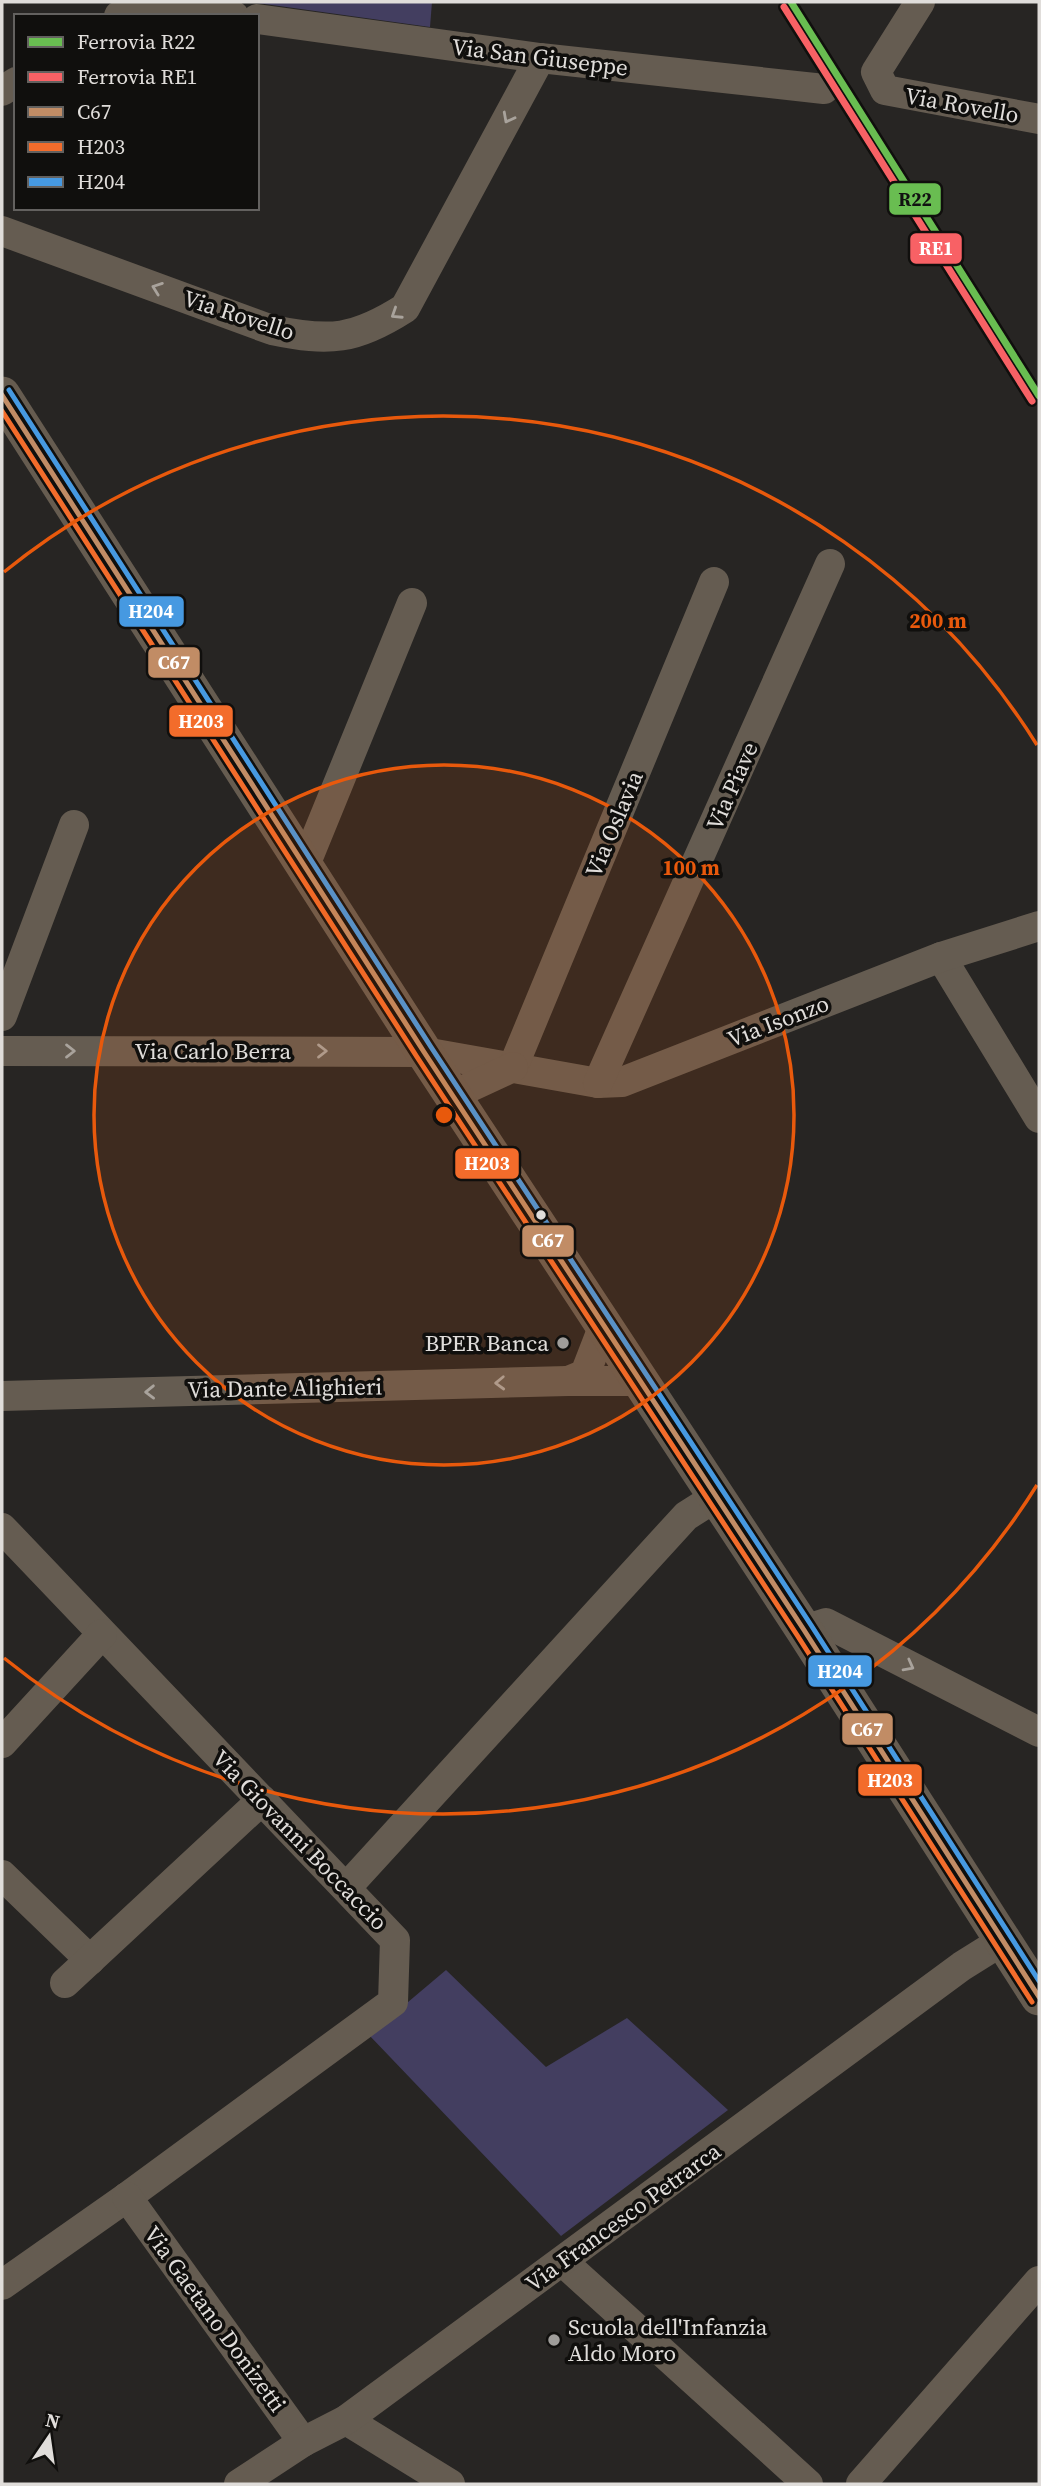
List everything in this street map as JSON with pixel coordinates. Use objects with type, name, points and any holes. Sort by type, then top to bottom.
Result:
[{"type":"main road","points":[[2,394],[424,1052],[804,1630],[1039,1997]]},
{"type":"street","name":"Via Rovello","points":[[920,2],[876,72],[885,90],[1039,119]]},
{"type":"street","points":[[122,14],[143,4],[219,14]]},
{"type":"street","name":"Via San Giuseppe","points":[[259,19],[540,58],[824,89]]},
{"type":"street","name":"Via Rovello","points":[[2,231],[272,330],[306,337],[334,338],[355,334],[382,323],[405,308],[540,58]]},
{"type":"street","name":"Via Piave","points":[[598,1083],[830,564]]},
{"type":"street","name":"Via Oslavia","points":[[513,1067],[714,582]]},
{"type":"street","points":[[305,865],[412,603]]},
{"type":"street","points":[[2,1016],[74,825]]},
{"type":"street","name":"Via Isonzo","points":[[424,1052],[598,1083],[622,1082],[941,957],[1039,926]]},
{"type":"street","points":[[941,957],[1039,1118]]},
{"type":"street","name":"Via Carlo Berra","points":[[2,1051],[424,1052]]},
{"type":"street","points":[[453,1095],[513,1067]]},
{"type":"street","points":[[568,1381],[585,1374],[604,1325]]},
{"type":"street","name":"Via Dante Alighieri","points":[[2,1396],[640,1381]]},
{"type":"street","points":[[346,1888],[686,1516],[716,1497]]},
{"type":"street","name":"Via Giovanni Boccaccio","points":[[2,1528],[395,1940],[393,2002],[2,2285]]},
{"type":"street","points":[[804,1630],[826,1623],[1039,1732]]},
{"type":"street","points":[[2,1743],[102,1634]]},
{"type":"street","points":[[65,1983],[262,1800]]},
{"type":"street","points":[[2,1875],[90,1960]]},
{"type":"street","name":"Via Francesco Petrarca","points":[[239,2484],[303,2442],[346,2420],[962,1966],[1002,1941]]},
{"type":"street","name":"Via Gaetano Donizetti","points":[[127,2197],[303,2442]]},
{"type":"street","points":[[563,2262],[788,2478]]},
{"type":"street","points":[[861,2484],[1039,2281]]},
{"type":"street","points":[[346,2420],[450,2484]]},
{"type":"shaded area","points":[[251,2],[432,2],[430,27]]},
{"type":"shaded area","points":[[446,1970],[546,2067],[627,2018],[728,2110],[561,2236],[369,2035]]},
{"type":"rail line","name":"R22","points":[[791,2],[1039,396]]},
{"type":"rail line","name":"RE1","points":[[784,7],[1032,401]]},
{"type":"transit line","name":"H204","points":[[9,390],[431,1047],[811,1625],[1039,1981]]},
{"type":"transit line","name":"C67","points":[[2,395],[424,1052],[804,1630],[1039,1997]]},
{"type":"transit line","name":"H203","points":[[2,411],[417,1057],[797,1635],[1032,2002]]},
{"type":"place","name":"BPER Banca","points":[[563,1343]]},
{"type":"place","name":"Scuola dell'Infanzia Aldo Moro","points":[[554,2340]]}]
